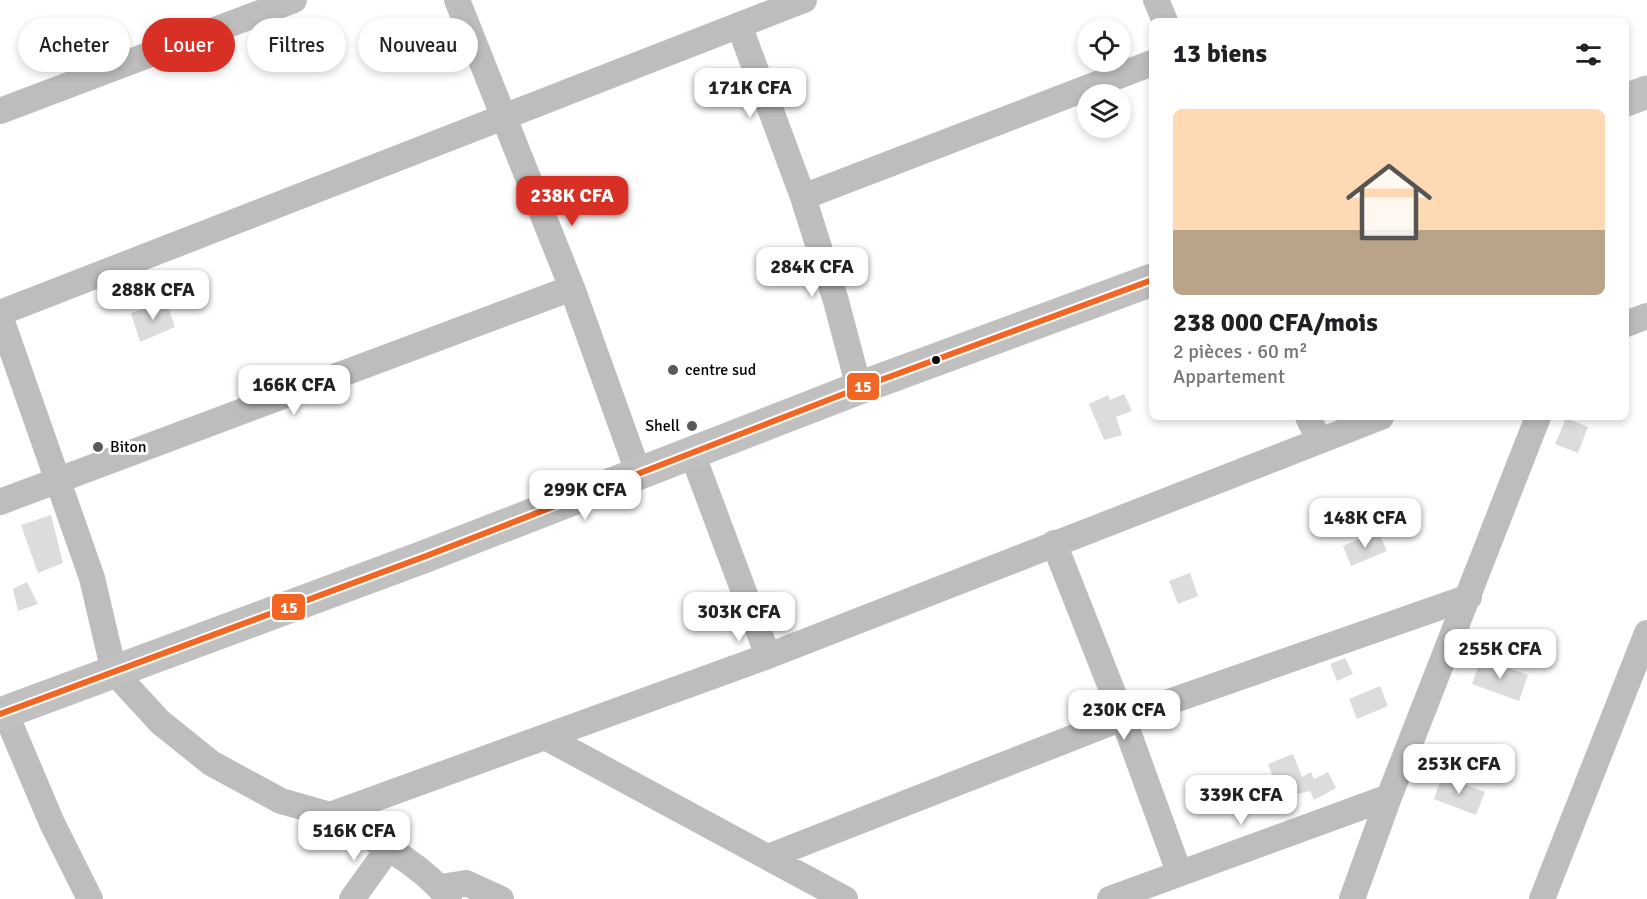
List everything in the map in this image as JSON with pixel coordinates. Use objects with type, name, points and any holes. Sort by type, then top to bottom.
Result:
[{"type":"main road","points":[[1629,99],[1647,92]]},
{"type":"main road","points":[[2,713],[426,556],[859,388],[1149,281]]},
{"type":"street","points":[[0,111],[294,0]]},
{"type":"street","points":[[457,0],[572,288],[639,472]]},
{"type":"street","points":[[501,899],[466,883],[445,893],[410,862],[330,815],[280,801],[211,763],[160,722],[114,672],[92,578],[56,481],[0,315],[804,0]]},
{"type":"street","points":[[1156,0],[1163,18]]},
{"type":"street","points":[[739,25],[803,197],[836,301],[859,388]]},
{"type":"street","points":[[803,197],[1149,64]]},
{"type":"street","points":[[0,502],[572,288]]},
{"type":"street","points":[[1629,323],[1647,316]]},
{"type":"street","points":[[1309,420],[1319,440]]},
{"type":"street","points":[[330,815],[768,656],[1373,420]]},
{"type":"street","points":[[1352,899],[1389,797],[1537,420]]},
{"type":"street","points":[[692,453],[768,656]]},
{"type":"street","points":[[1054,543],[1123,718],[1179,872]]},
{"type":"street","points":[[768,857],[1123,718],[1469,597]]},
{"type":"street","points":[[1542,899],[1647,633]]},
{"type":"street","points":[[2,713],[52,823],[90,899]]},
{"type":"street","points":[[547,738],[845,899]]},
{"type":"street","points":[[1110,899],[1389,797]]},
{"type":"street","points":[[352,899],[388,849]]},
{"type":"building","points":[[166,302],[175,327],[140,342],[131,313]]},
{"type":"building","points":[[1124,394],[1132,411],[1116,417],[1122,435],[1104,440],[1089,404],[1108,395],[1110,400]]},
{"type":"building","points":[[1565,420],[1588,427],[1578,453],[1555,444]]},
{"type":"building","points":[[51,515],[63,563],[38,573],[21,525]]},
{"type":"building","points":[[1378,531],[1387,551],[1351,566],[1343,546]]},
{"type":"building","points":[[1190,573],[1198,596],[1178,604],[1169,581]]},
{"type":"building","points":[[27,582],[38,604],[18,611],[13,589]]},
{"type":"building","points":[[1345,658],[1353,674],[1337,681],[1330,664]]},
{"type":"building","points":[[1481,658],[1528,675],[1519,701],[1472,684]]},
{"type":"building","points":[[1380,686],[1388,706],[1357,719],[1349,699]]},
{"type":"building","points":[[1293,754],[1302,777],[1311,772],[1314,779],[1328,772],[1336,788],[1314,800],[1310,791],[1270,801],[1267,794],[1275,790],[1273,783],[1275,782],[1268,764]]},
{"type":"building","points":[[1442,776],[1485,792],[1476,815],[1434,799]]},
{"type":"transit line","name":"15","points":[[0,714],[426,556],[859,388],[1149,281]]},
{"type":"place","name":"centre sud","points":[[673,370]]},
{"type":"place","name":"Shell","points":[[692,426]]},
{"type":"place","name":"Biton","points":[[98,447]]}]
